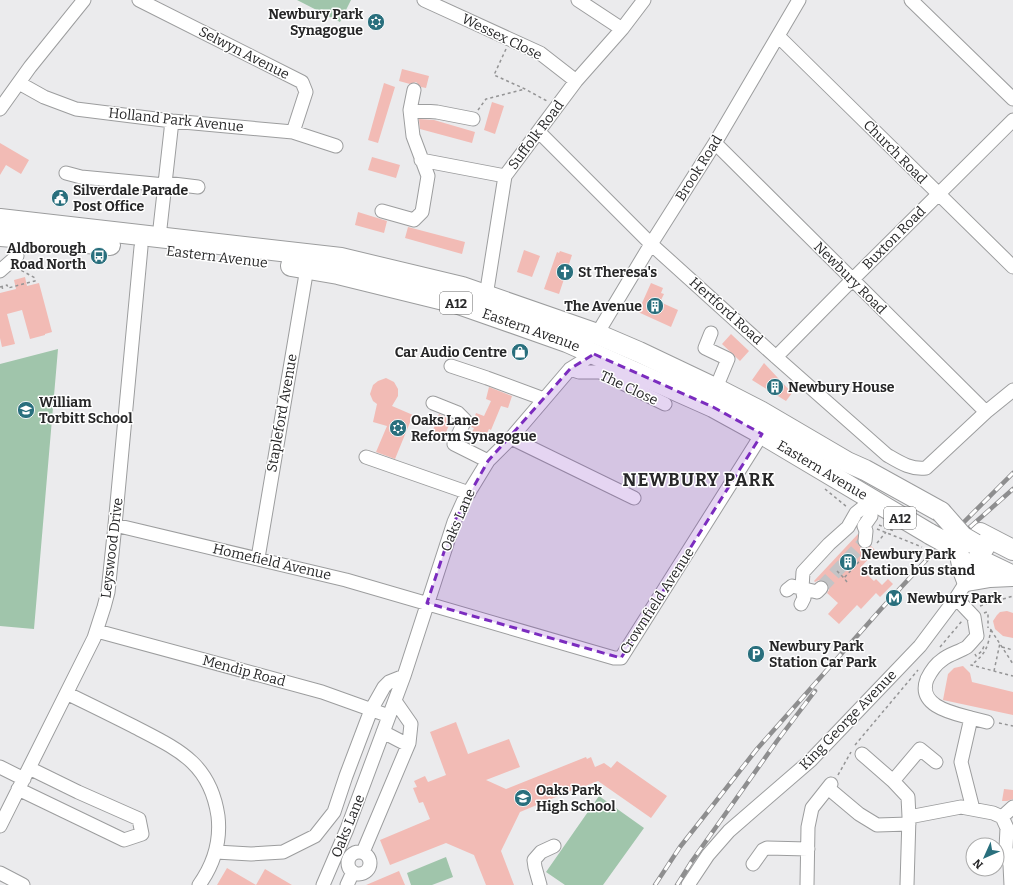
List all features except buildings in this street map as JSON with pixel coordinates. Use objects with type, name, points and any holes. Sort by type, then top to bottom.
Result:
[{"type":"highway","name":"Eastern Avenue","points":[[0,219],[341,258],[462,287],[597,334],[716,388],[760,411],[782,426],[847,462],[897,487],[941,512],[1013,576]]},
{"type":"highway","name":"Eastern Avenue","points":[[0,236],[141,247],[307,268],[338,274],[456,303],[567,342],[713,407],[874,498],[927,540],[1013,550]]},
{"type":"highway","points":[[847,462],[857,479],[862,482],[874,498],[887,494],[897,487]]},
{"type":"highway","points":[[977,545],[963,570],[967,581],[990,577],[1013,576]]},
{"type":"street","points":[[2,102],[19,83],[84,0]]},
{"type":"street","name":"Selwyn Avenue","points":[[138,0],[302,82],[306,92],[293,132]]},
{"type":"street","name":"Wessex Close","points":[[424,0],[540,53],[576,81]]},
{"type":"street","points":[[578,0],[622,29]]},
{"type":"street","name":"Suffolk Road","points":[[486,296],[505,176],[576,81],[622,29],[644,0]]},
{"type":"street","name":"Brook Road","points":[[597,334],[651,244],[715,143],[799,0]]},
{"type":"street","points":[[915,1],[1013,99]]},
{"type":"street","name":"Church Road","points":[[778,36],[1013,267]]},
{"type":"street","name":"Holland Park Avenue","points":[[19,83],[44,97],[76,109],[172,121],[293,132],[336,146]]},
{"type":"street","points":[[382,211],[414,220],[422,212],[428,176],[413,136],[410,110],[414,90]]},
{"type":"street","points":[[410,110],[472,119]]},
{"type":"street","name":"Buxton Road","points":[[776,357],[1013,120]]},
{"type":"street","points":[[159,237],[172,121]]},
{"type":"street","name":"Hertford Road","points":[[539,132],[651,244],[887,455],[903,464],[916,468],[926,468],[986,412]]},
{"type":"street","name":"Newbury Road","points":[[715,143],[986,412]]},
{"type":"street","points":[[421,160],[505,176]]},
{"type":"street","points":[[66,173],[89,178],[198,187]]},
{"type":"street","name":"Leyswood Drive","points":[[0,826],[68,694],[97,632],[108,592],[141,247]]},
{"type":"street","points":[[0,271],[16,261]]},
{"type":"street","name":"Stapleford Avenue","points":[[258,558],[307,268]]},
{"type":"street","points":[[710,333],[705,348],[728,359],[716,388]]},
{"type":"street","points":[[567,342],[571,360],[570,369]]},
{"type":"street","name":"Oaks Lane","points":[[323,885],[347,829],[395,701],[454,522],[488,461],[511,438],[570,369],[594,354]]},
{"type":"street","points":[[451,366],[544,399]]},
{"type":"street","name":"The Close","points":[[570,369],[579,372],[600,372],[665,404]]},
{"type":"street","points":[[986,412],[1013,390]]},
{"type":"street","points":[[433,403],[458,413],[465,420],[454,444],[488,461]]},
{"type":"street","name":"Crownfield Avenue","points":[[427,603],[614,658],[621,658],[762,434]]},
{"type":"street","points":[[511,438],[634,498]]},
{"type":"street","points":[[366,457],[469,493]]},
{"type":"street","points":[[870,546],[866,531],[870,527],[874,498]]},
{"type":"street","points":[[801,604],[804,598],[802,588],[803,572],[829,544],[848,527],[856,513],[874,498]]},
{"type":"street","name":"Homefield Avenue","points":[[115,525],[258,558],[346,580],[427,603]]},
{"type":"street","points":[[848,527],[870,527]]},
{"type":"street","name":"King George Avenue","points":[[688,885],[708,855],[729,831],[811,760],[920,646],[967,581]]},
{"type":"street","points":[[787,590],[792,586],[817,592],[821,588]]},
{"type":"street","points":[[956,598],[974,617],[977,636],[967,647],[942,660],[929,675],[925,685],[926,696],[936,706],[950,713],[987,722]]},
{"type":"street","name":"Mendip Road","points":[[97,632],[322,692],[389,716]]},
{"type":"street","name":"Oaks Lane","points":[[216,852],[251,854],[283,852],[315,836],[334,812],[371,710],[384,686],[389,682],[404,676]]},
{"type":"street","points":[[68,694],[172,746],[191,760],[201,772],[210,786],[216,804],[219,827],[216,852],[205,878],[200,885]]},
{"type":"street","points":[[347,885],[353,872],[361,874],[370,868],[371,864],[369,856],[363,852],[408,745],[410,724],[395,701]]},
{"type":"street","points":[[971,718],[961,762],[973,809]]},
{"type":"street","points":[[383,732],[408,745]]},
{"type":"street","points":[[893,781],[920,749],[936,762]]},
{"type":"street","points":[[862,754],[908,796],[909,820],[907,885]]},
{"type":"street","points":[[0,767],[24,779],[124,840],[142,834],[139,819],[78,792],[24,779]]},
{"type":"street","points":[[807,885],[808,827],[812,808],[830,786],[858,814],[878,824],[909,820],[961,807],[993,813],[1002,817],[1007,828],[1006,848],[1012,879]]},
{"type":"street","points":[[1002,817],[1013,807]]},
{"type":"street","points":[[540,885],[534,860],[541,852],[554,846]]},
{"type":"street","points":[[753,864],[763,850],[767,848],[808,849]]},
{"type":"street","points":[[0,873],[23,885]]},
{"type":"path","points":[[510,39],[494,75],[525,89],[557,107]]},
{"type":"path","points":[[472,119],[486,99],[525,89]]},
{"type":"path","points":[[3,290],[1,286],[7,285],[8,288],[35,281],[35,278],[16,261]]},
{"type":"path","points":[[821,487],[850,509]]},
{"type":"path","points":[[870,527],[922,547],[927,540]]},
{"type":"path","points":[[844,578],[870,546],[886,532]]},
{"type":"path","points":[[837,571],[847,582]]},
{"type":"path","points":[[938,650],[974,608],[1013,596]]},
{"type":"path","points":[[988,614],[988,628],[991,629],[1013,664]]},
{"type":"path","points":[[991,629],[985,652],[979,660],[971,666],[1013,676]]},
{"type":"path","points":[[994,671],[1000,643]]},
{"type":"path","points":[[1002,647],[1013,650]]},
{"type":"path","points":[[830,786],[844,766],[852,748],[918,671]]},
{"type":"path","points":[[987,722],[1013,726]]},
{"type":"highlighted area","points":[[594,354],[713,407],[762,434],[621,658],[427,603],[454,522],[488,461],[570,369],[585,358]]},
{"type":"green space","points":[[297,0],[351,0],[340,22]]},
{"type":"green space","name":"William Torbitt School","points":[[58,349],[34,629],[0,626],[0,364]]},
{"type":"green space","points":[[599,796],[644,828],[603,885],[565,885],[546,872]]},
{"type":"green space","points":[[446,857],[453,877],[432,885],[411,885],[407,873]]},
{"type":"tunnel","points":[[821,588],[865,541]]},
{"type":"railway","points":[[655,885],[680,847],[757,749],[931,555],[1013,473]]},
{"type":"railway","points":[[943,551],[1013,489]]},
{"type":"railway","points":[[677,885],[692,861],[777,741],[815,691]]},
{"type":"place","name":"Newbury Park Synagogue","points":[[376,22]]},
{"type":"place","name":"Silverdale Parade Post Office","points":[[60,198]]},
{"type":"place","name":"Aldborough Road North","points":[[99,256]]},
{"type":"place","name":"St Theresa's","points":[[565,272]]},
{"type":"place","name":"The Avenue","points":[[655,306]]},
{"type":"place","name":"Car Audio Centre","points":[[520,352]]},
{"type":"place","name":"Newbury House","points":[[775,387]]},
{"type":"place","name":"William Torbitt School","points":[[26,410]]},
{"type":"place","name":"Oaks Lane Reform Synagogue","points":[[398,428]]},
{"type":"place","name":"Newbury Park station bus stand","points":[[848,562]]},
{"type":"place","name":"Newbury Park","points":[[894,598]]},
{"type":"place","name":"Newbury Park Station Car Park","points":[[756,654]]},
{"type":"place","name":"Oaks Park High School","points":[[523,798]]},
{"type":"district","name":"NEWBURY PARK","points":[[699,480]]}]
